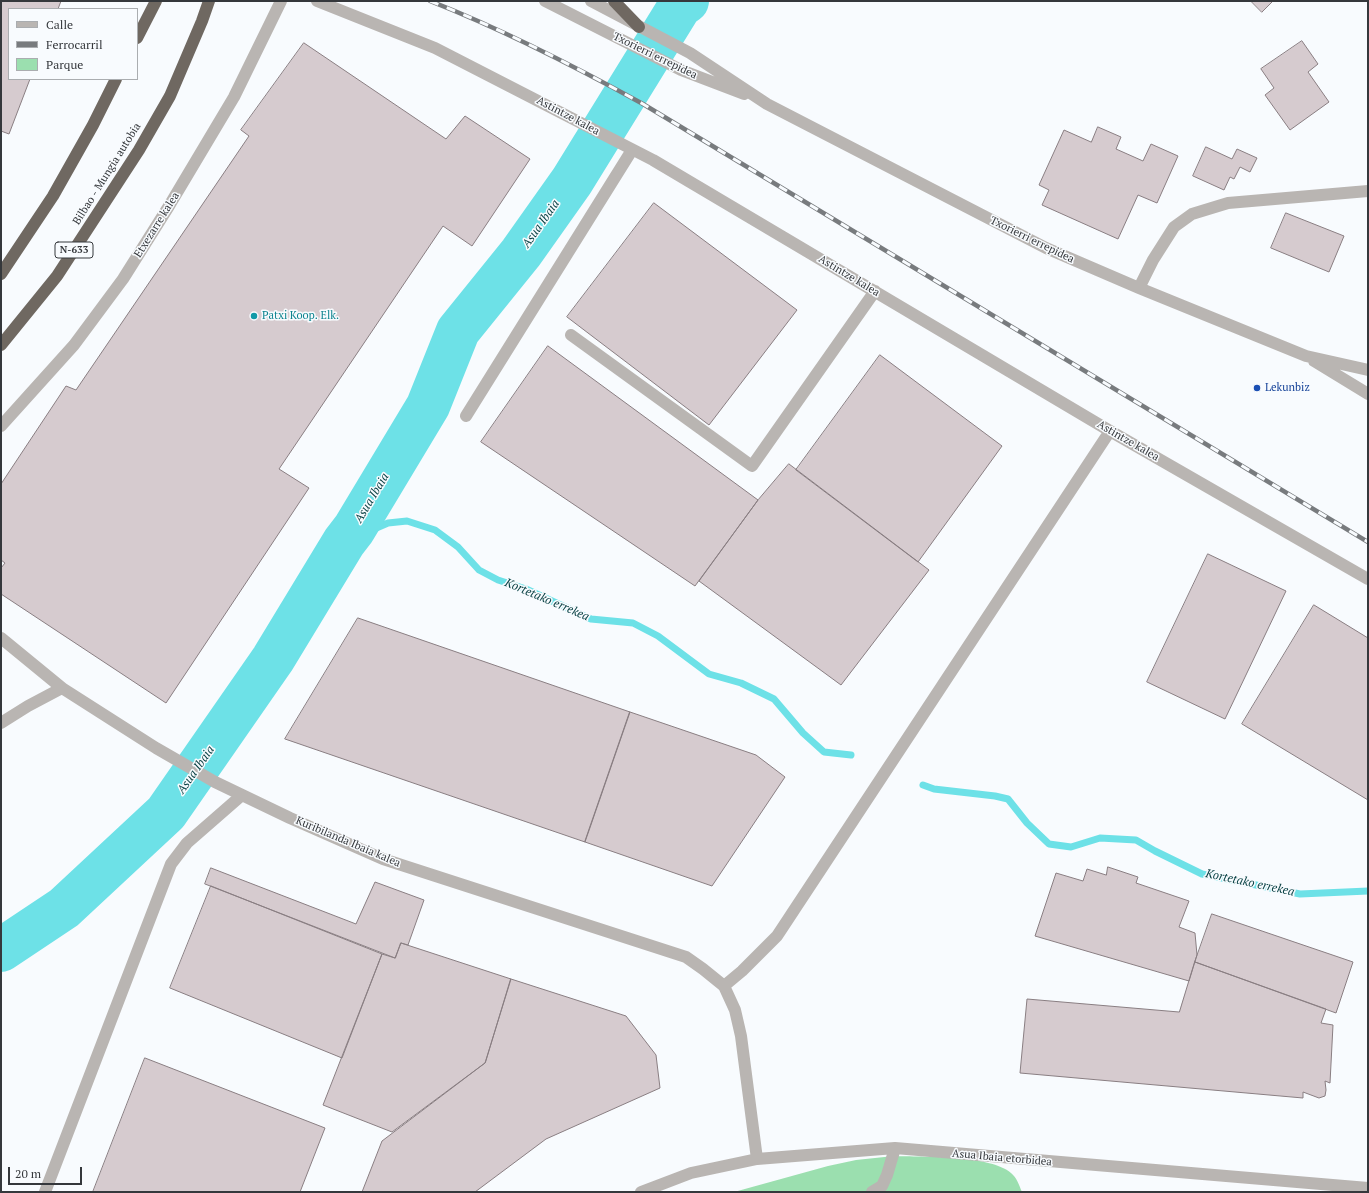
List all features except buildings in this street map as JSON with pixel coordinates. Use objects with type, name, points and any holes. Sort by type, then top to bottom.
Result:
[{"type":"highway","points":[[138,36],[155,1]]},
{"type":"highway","name":"Bilbao - Mungia autobia","points":[[1,345],[57,276],[139,150],[170,96],[209,1]]},
{"type":"highway","points":[[614,1],[640,27]]},
{"type":"highway","points":[[1,274],[53,196],[93,125],[116,80]]},
{"type":"street","name":"Etxezarre kalea","points":[[1,426],[74,345],[123,279],[169,206],[234,97],[281,1]]},
{"type":"street","name":"Astintze kalea","points":[[316,1],[435,48],[653,160],[1110,431],[1368,579]]},
{"type":"street","name":"Txorierri errepidea","points":[[545,1],[681,70],[767,104],[1046,248],[1139,288],[1306,356],[1368,394]]},
{"type":"street","name":"Txorierri errepidea","points":[[591,1],[690,53],[767,104]]},
{"type":"street","points":[[466,416],[627,147]]},
{"type":"street","points":[[1139,288],[1153,260],[1174,228],[1192,214],[1228,203],[1368,191]]},
{"type":"street","points":[[571,335],[752,466],[875,291]]},
{"type":"street","name":"Txorierri errepidea","points":[[1306,356],[1368,370]]},
{"type":"street","points":[[757,1159],[741,1036],[735,1010],[724,986],[742,971],[777,936],[1110,431]]},
{"type":"street","name":"Kuribilanda Ibaia kalea","points":[[1,638],[62,688],[156,748],[215,782],[242,795],[383,859],[686,957],[724,986]]},
{"type":"street","points":[[1,723],[28,706],[62,688]]},
{"type":"street","points":[[45,1192],[171,864],[187,843],[242,795]]},
{"type":"street","points":[[872,1192],[882,1186],[895,1148]]},
{"type":"street","name":"Asua Ibaia etorbidea","points":[[641,1192],[691,1173],[757,1159],[895,1148],[1368,1188]]},
{"type":"green space","points":[[894,1156],[956,1158],[988,1163],[1001,1167],[1011,1173],[1016,1179],[1022,1192],[734,1192],[828,1166],[856,1160]]},
{"type":"waterway","name":"Asua Ibaia","points":[[1,950],[64,908],[166,813],[273,659],[344,542],[354,529],[428,406],[458,331],[521,253],[572,181],[680,6],[687,1]]},
{"type":"waterway","name":"Kortetako errekea","points":[[344,542],[388,523],[407,521],[435,530],[458,547],[479,570],[498,580],[526,589],[591,619],[633,623],[658,636],[709,674],[741,683],[774,699],[803,733],[824,752],[851,755]]},
{"type":"waterway","name":"Kortetako errekea","points":[[923,785],[934,789],[995,796],[1008,799],[1027,823],[1049,844],[1071,847],[1100,838],[1136,840],[1202,874],[1300,894],[1368,891]]},
{"type":"railway","points":[[430,1],[458,12],[538,49],[643,104],[1368,542]]},
{"type":"place","name":"Patxi Koop. Elk.","points":[[254,316]]},
{"type":"place","name":"Lekunbiz","points":[[1257,388]]}]
